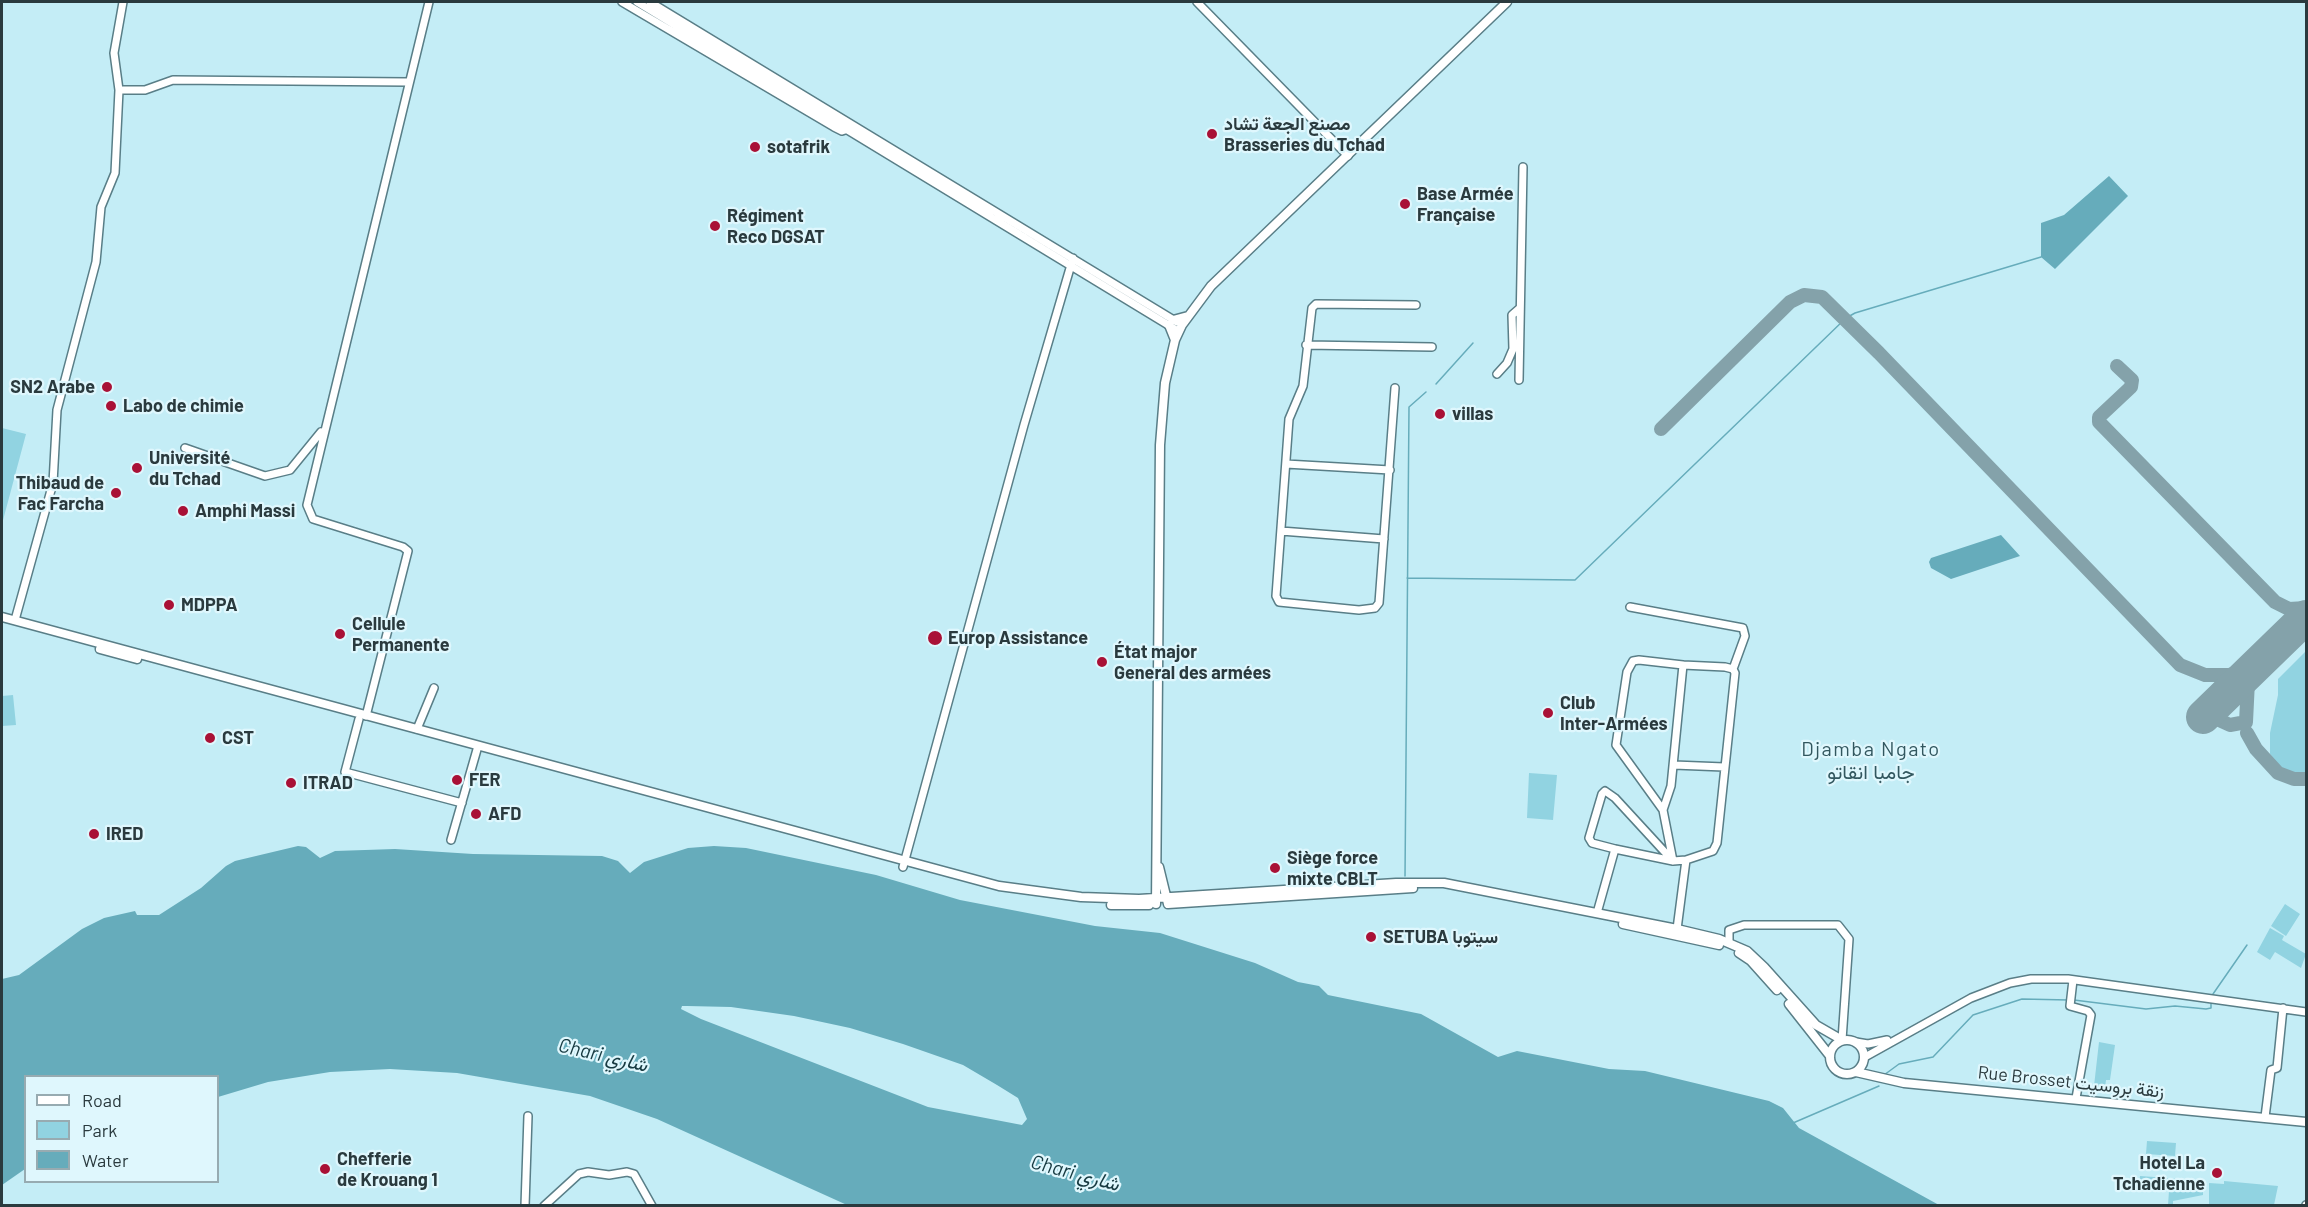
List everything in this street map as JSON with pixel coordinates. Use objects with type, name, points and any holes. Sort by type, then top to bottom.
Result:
[{"type":"main road","points":[[1168,902],[1160,879],[1158,864],[1160,445],[1165,383],[1175,340],[1188,316],[1233,265],[1507,2]]},
{"type":"main road","points":[[1175,340],[1171,322],[1188,316]]},
{"type":"main road","points":[[2,617],[79,641]]},
{"type":"main road","points":[[2,622],[241,684],[1012,894],[1094,904],[1432,888],[1677,929],[1729,942],[1754,956],[1816,1025],[1842,1040],[1856,1042],[1862,1048],[1865,1059],[1875,1076]]},
{"type":"main road","points":[[363,718],[417,729],[477,749]]},
{"type":"main road","points":[[903,864],[1039,893],[1156,902]]},
{"type":"main road","points":[[1139,900],[1160,879]]},
{"type":"main road","points":[[1156,902],[1160,879]]},
{"type":"main road","points":[[1160,879],[1181,897]]},
{"type":"main road","points":[[1168,902],[1181,897],[1396,883],[1444,883],[1601,916],[1718,944],[1738,952],[1760,971],[1821,1041],[1830,1056],[1832,1065],[1838,1072],[1847,1074],[1856,1072],[1865,1059]]},
{"type":"main road","points":[[1830,1056],[1834,1046],[1842,1040]]},
{"type":"main road","name":"Rue Brosset زنقة بروسيت","points":[[1856,1072],[1904,1083],[2307,1122]]},
{"type":"street","points":[[15,620],[53,483],[57,410],[96,262],[101,207],[115,173],[119,90],[114,53],[123,2]]},
{"type":"street","points":[[429,2],[308,505],[313,519],[403,547],[408,551],[363,718],[345,772],[462,803]]},
{"type":"street","points":[[621,2],[834,127],[842,131],[850,127]]},
{"type":"street","points":[[637,2],[850,127],[1180,328]]},
{"type":"street","points":[[650,2],[850,127]]},
{"type":"street","points":[[1197,2],[1348,156]]},
{"type":"street","points":[[119,90],[145,90],[173,80],[408,82]]},
{"type":"street","points":[[1519,380],[1523,167]]},
{"type":"street","points":[[903,864],[1072,261]]},
{"type":"street","points":[[1395,388],[1379,603],[1375,608],[1359,610],[1279,602],[1276,596],[1289,419],[1303,386],[1312,308],[1316,304],[1416,305]]},
{"type":"street","points":[[1497,374],[1508,363],[1513,349],[1512,315],[1520,308]]},
{"type":"street","points":[[1306,345],[1432,347]]},
{"type":"street","points":[[185,448],[265,476],[272,472],[290,470],[325,428]]},
{"type":"street","points":[[1286,464],[1390,470]]},
{"type":"street","points":[[1281,531],[1384,539]]},
{"type":"street","points":[[1630,608],[1741,627],[1745,636],[1732,669],[1734,695],[1724,767],[1717,846],[1713,851],[1686,860],[1673,861],[1592,843],[1589,838],[1602,794],[1605,791],[1615,798],[1673,861]]},
{"type":"street","points":[[1673,861],[1663,810],[1620,753],[1616,735],[1627,672],[1633,661],[1732,669]]},
{"type":"street","points":[[1663,810],[1671,786],[1674,765],[1683,665]]},
{"type":"street","points":[[417,729],[434,688]]},
{"type":"street","points":[[451,840],[477,749]]},
{"type":"street","points":[[1674,765],[1724,767]]},
{"type":"street","points":[[1601,916],[1615,849]]},
{"type":"street","points":[[1677,929],[1686,860]]},
{"type":"street","points":[[1729,942],[1729,930],[1744,925],[1838,925],[1849,939],[1842,1040]]},
{"type":"street","points":[[1865,1059],[1901,1036],[1989,990],[2031,979],[2073,980],[2307,1012]]},
{"type":"street","points":[[2073,980],[2071,1007],[2088,1011],[2091,1015],[2076,1098]]},
{"type":"street","points":[[2265,1117],[2271,1070],[2277,1068],[2283,1008]]},
{"type":"street","points":[[1856,1042],[1877,1043],[1901,1036]]},
{"type":"street","points":[[525,1206],[528,1116]]},
{"type":"street","points":[[544,1206],[579,1174],[588,1172],[609,1175],[627,1172],[634,1174],[652,1206]]},
{"type":"green space","points":[[2,428],[26,434],[2,524]]},
{"type":"green space","points":[[2306,651],[2306,773],[2296,776],[2280,768],[2270,754],[2270,733],[2278,695],[2278,679]]},
{"type":"green space","points":[[13,695],[16,725],[2,726],[2,696]]},
{"type":"green space","points":[[1529,773],[1557,775],[1553,820],[1527,818]]},
{"type":"green space","points":[[2285,904],[2300,914],[2286,936],[2271,926]]},
{"type":"green space","points":[[2270,928],[2284,936],[2282,940],[2306,954],[2301,968],[2275,952],[2270,960],[2257,952]]},
{"type":"green space","points":[[2099,1042],[2115,1045],[2110,1080],[2106,1080],[2105,1088],[2094,1086]]},
{"type":"green space","points":[[2147,1141],[2176,1143],[2175,1156],[2146,1154]]},
{"type":"green space","points":[[2140,1176],[2203,1182],[2203,1195],[2173,1201],[2173,1205],[2168,1205],[2169,1191],[2139,1186]]},
{"type":"green space","points":[[2224,1181],[2278,1186],[2274,1205],[2209,1205],[2209,1183],[2224,1184]]},
{"type":"water","points":[[2109,176],[2128,196],[2055,269],[2041,257],[2041,223],[2064,215]]},
{"type":"water","points":[[2001,535],[2020,556],[1951,579],[1931,568],[1929,562],[1931,558]]},
{"type":"water","name":"Chari شاري","points":[[298,846],[306,847],[320,858],[335,851],[395,849],[473,854],[602,856],[618,861],[630,873],[644,862],[688,848],[714,846],[746,848],[876,875],[960,900],[1095,926],[1160,933],[1255,963],[1298,982],[1319,986],[1328,995],[1421,1014],[1498,1057],[1517,1051],[1609,1069],[1645,1071],[1769,1101],[1783,1108],[1799,1128],[1939,1205],[847,1205],[657,1119],[590,1096],[457,1073],[390,1069],[330,1072],[268,1082],[219,1097],[219,1075],[24,1075],[24,1170],[2,1185],[2,979],[19,975],[82,929],[104,918],[135,911],[137,915],[159,915],[201,888],[235,861]],"holes":[[[682,1006],[731,1007],[794,1016],[850,1028],[963,1065],[1018,1098],[1027,1119],[1022,1125],[928,1107],[701,1019],[681,1009]]]},
{"type":"waterway","points":[[1407,578],[1575,580],[1846,318],[1855,313],[2041,257]]},
{"type":"waterway","points":[[1436,384],[1473,343]]},
{"type":"waterway","points":[[1405,876],[1409,407],[1426,392]]},
{"type":"waterway","points":[[2213,994],[2247,945]]},
{"type":"waterway","points":[[1884,1075],[1899,1064],[1933,1057],[1973,1015],[2022,999],[2069,1000]]},
{"type":"waterway","points":[[2074,1000],[2146,1009],[2175,1006],[2206,1009],[2211,1008],[2211,1003]]},
{"type":"waterway","points":[[1793,1123],[1879,1086]]},
{"type":"taxiway","points":[[1661,429],[1790,302],[1804,295],[1822,297],[1879,353],[2180,665],[2205,675],[2229,675],[2240,672],[2263,658],[2248,681],[2246,722],[2230,725],[2219,720],[2212,708],[2212,696],[2226,681],[2241,680]]},
{"type":"taxiway","points":[[2117,366],[2132,380],[2131,387],[2099,417],[2099,422],[2275,602],[2289,609],[2306,608]]},
{"type":"taxiway","points":[[2247,733],[2256,749],[2278,773],[2294,779],[2306,779]]},
{"type":"runway","points":[[2203,717],[2306,617]]},
{"type":"place","name":"مصنع الجعة تشاد Brasseries du Tchad","points":[[1212,134]]},
{"type":"place","name":"sotafrik","points":[[755,147]]},
{"type":"place","name":"Base Armée Française","points":[[1405,204]]},
{"type":"place","name":"Régiment Reco DGSAT","points":[[715,226]]},
{"type":"place","name":"SN2 Arabe","points":[[107,387]]},
{"type":"place","name":"Labo de chimie","points":[[111,406]]},
{"type":"place","name":"villas","points":[[1440,414]]},
{"type":"place","name":"Université du Tchad","points":[[137,468]]},
{"type":"place","name":"Thibaud de Fac Farcha","points":[[116,493]]},
{"type":"place","name":"Amphi Massi","points":[[183,511]]},
{"type":"place","name":"MDPPA","points":[[169,605]]},
{"type":"place","name":"Cellule Permanente","points":[[340,634]]},
{"type":"place","name":"Europ Assistance","points":[[935,638]]},
{"type":"place","name":"État major General des armées","points":[[1102,662]]},
{"type":"place","name":"Club Inter-Armées","points":[[1548,713]]},
{"type":"place","name":"CST","points":[[210,738]]},
{"type":"place","name":"FER","points":[[457,780]]},
{"type":"place","name":"ITRAD","points":[[291,783]]},
{"type":"place","name":"AFD","points":[[476,814]]},
{"type":"place","name":"IRED","points":[[94,834]]},
{"type":"place","name":"Siège force mixte CBLT","points":[[1275,868]]},
{"type":"place","name":"SETUBA سيتوبا","points":[[1371,937]]},
{"type":"place","name":"Chefferie de Krouang 1","points":[[325,1169]]},
{"type":"place","name":"Hotel La Tchadienne","points":[[2217,1173]]},
{"type":"district","name":"Djamba Ngato جامبا انقاتو","points":[[1871,760]]}]
